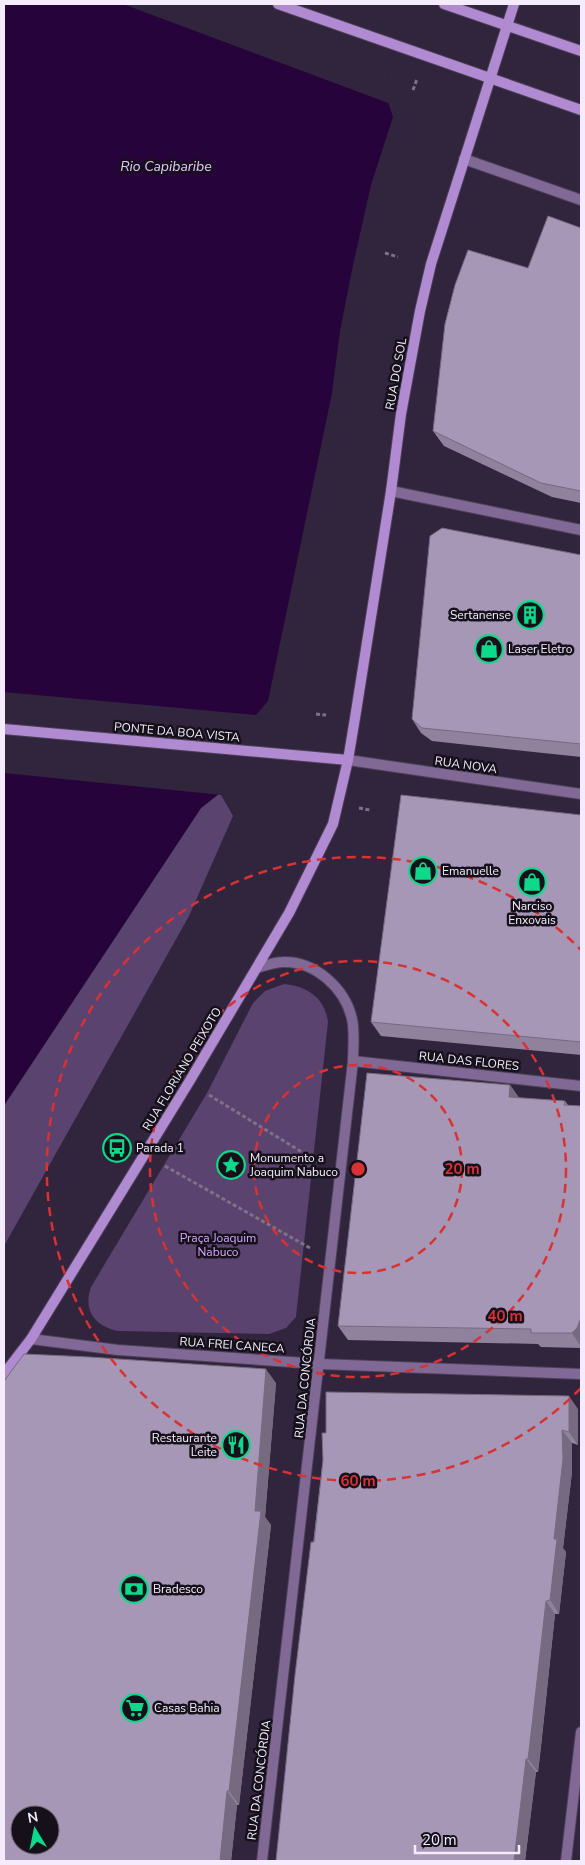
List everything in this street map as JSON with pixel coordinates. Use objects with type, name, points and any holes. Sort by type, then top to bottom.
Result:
[{"type":"main road","points":[[278,4],[581,110]]},
{"type":"main road","points":[[444,4],[581,51]]},
{"type":"main road","name":"RUA DO SOL","points":[[348,760],[391,491],[401,414],[420,311],[431,264],[514,4]]},
{"type":"main road","name":"PONTE DA BOA VISTA","points":[[4,729],[348,760]]},
{"type":"main road","name":"RUA FLORIANO PEIXOTO","points":[[4,1374],[31,1340],[105,1216],[189,1082],[289,913],[333,824],[348,760]]},
{"type":"street","points":[[464,159],[581,200]]},
{"type":"street","points":[[391,491],[581,530]]},
{"type":"street","name":"RUA NOVA","points":[[348,760],[581,794]]},
{"type":"street","name":"RUA DA CONCÓRDIA","points":[[257,968],[283,962],[316,970],[326,976],[345,1002],[352,1019],[353,1061],[262,1861]]},
{"type":"street","name":"RUA DAS FLORES","points":[[353,1061],[581,1086]]},
{"type":"street","name":"RUA FREI CANECA","points":[[31,1340],[118,1350],[320,1364],[581,1374]]},
{"type":"street","points":[[566,1861],[581,1732]]},
{"type":"path","points":[[413,90],[417,79]]},
{"type":"path","points":[[385,253],[398,257]]},
{"type":"path","points":[[316,714],[326,714]]},
{"type":"path","points":[[358,808],[370,810]]},
{"type":"path","points":[[189,1082],[340,1175]]},
{"type":"path","points":[[145,1154],[331,1260]]},
{"type":"green space","points":[[220,793],[233,816],[189,916],[4,1246],[4,1106],[201,808]]},
{"type":"green space","name":"Praça Joaquim Nabuco","points":[[284,984],[300,987],[314,995],[323,1006],[328,1022],[296,1317],[286,1328],[269,1334],[118,1331],[110,1329],[92,1316],[88,1303],[91,1287],[207,1093],[253,1003],[265,991]]},
{"type":"water","name":"Rio Capibaribe","points":[[4,4],[398,4],[386,96],[393,117],[371,185],[353,265],[340,331],[332,393],[268,701],[256,715],[235,750],[220,793],[201,808],[4,1105]]},
{"type":"pier","points":[[123,4],[401,4],[388,81],[391,104]]},
{"type":"pier","points":[[4,692],[256,715],[257,719],[237,751],[222,795],[4,773]]},
{"type":"building","points":[[548,216],[581,228],[581,491],[541,483],[433,431],[445,324],[455,285],[468,250],[528,268]]},
{"type":"building","points":[[442,528],[581,555],[581,744],[422,728],[412,719],[430,536]]},
{"type":"building","points":[[401,795],[581,815],[581,1042],[371,1022]]},
{"type":"building","points":[[367,1073],[510,1085],[509,1097],[565,1101],[564,1105],[581,1106],[581,1318],[577,1328],[572,1333],[531,1333],[531,1329],[338,1326]]},
{"type":"building","points":[[24,1354],[266,1369],[255,1511],[261,1511],[220,1861],[4,1861],[4,1381]]},
{"type":"building","points":[[326,1392],[569,1396],[569,1432],[562,1430],[563,1459],[554,1539],[557,1539],[550,1600],[546,1601],[514,1861],[276,1861],[295,1675],[311,1542],[314,1542],[323,1460],[322,1433],[326,1433]]},
{"type":"place","name":"Sertanense","points":[[530,615]]},
{"type":"place","name":"Laser Eletro","points":[[489,649]]},
{"type":"place","name":"Emanuelle","points":[[423,871]]},
{"type":"place","name":"Narciso Enxovais","points":[[532,882]]},
{"type":"place","name":"Parada 1","points":[[117,1148]]},
{"type":"place","name":"Monumento a Joaquim Nabuco","points":[[231,1165]]},
{"type":"place","name":"Restaurante Leite","points":[[236,1445]]},
{"type":"place","name":"Bradesco","points":[[134,1589]]},
{"type":"place","name":"Casas Bahia","points":[[135,1708]]}]
